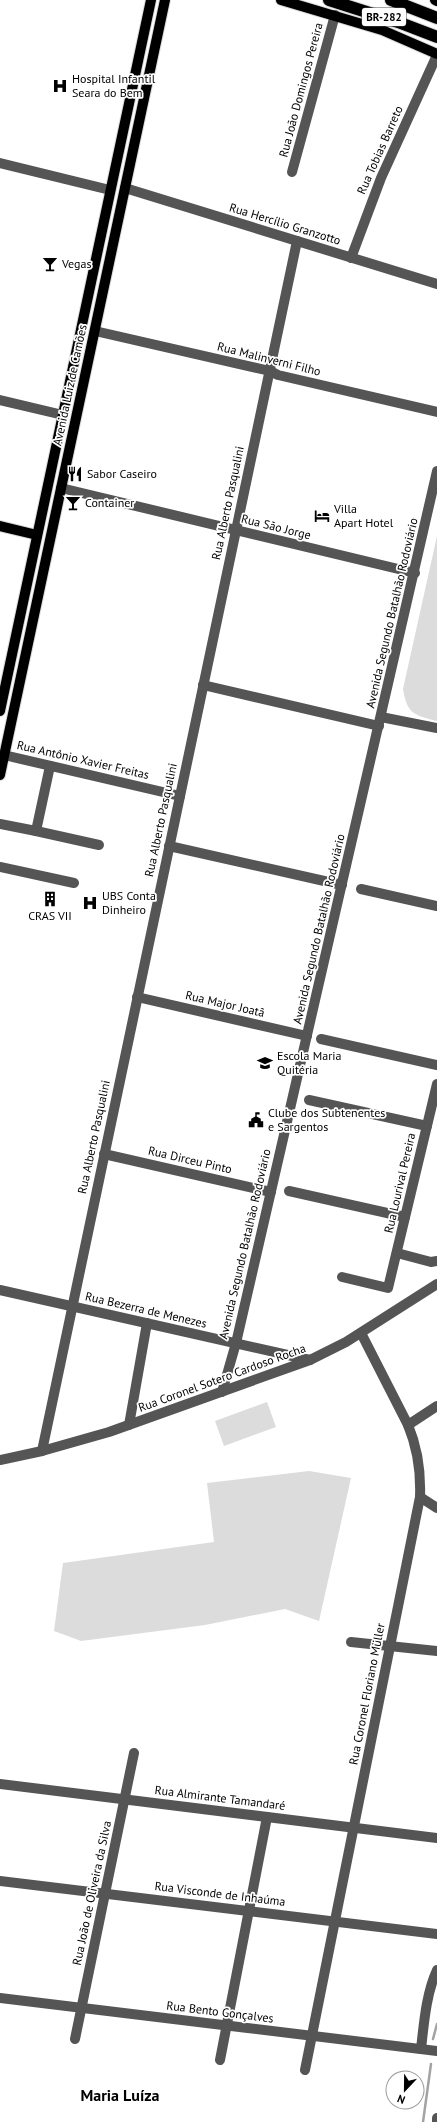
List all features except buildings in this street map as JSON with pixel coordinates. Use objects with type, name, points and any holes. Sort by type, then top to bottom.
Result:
[{"type":"highway","name":"BR-282","points":[[329,0],[398,22],[437,37]]},
{"type":"highway","name":"BR-282","points":[[391,0],[437,18]]},
{"type":"main road","name":"Avenida Luiz de Camões","points":[[0,711],[151,0]]},
{"type":"main road","name":"Avenida Luiz de Camões","points":[[0,775],[165,0]]},
{"type":"main road","points":[[281,0],[382,30],[437,54]]},
{"type":"main road","points":[[122,134],[126,138],[125,154],[129,170]]},
{"type":"main road","points":[[95,260],[110,203],[118,191],[125,188]]},
{"type":"main road","points":[[0,526],[37,535],[46,526],[56,482],[63,478]]},
{"type":"street","name":"Rua João Domingos Pereira","points":[[292,172],[335,15]]},
{"type":"street","name":"Rua Tobias Barreto","points":[[351,258],[381,178],[437,54]]},
{"type":"street","points":[[0,163],[110,190]]},
{"type":"street","name":"Rua Hercílio Granzotto","points":[[125,188],[437,284]]},
{"type":"street","name":"Rua Alberto Pasqualini","points":[[42,1451],[297,241]]},
{"type":"street","name":"Rua Malinverni Filho","points":[[94,331],[270,371],[278,375],[437,412]]},
{"type":"street","points":[[0,400],[63,415]]},
{"type":"street","name":"Avenida Segundo Batalhão Rodoviário","points":[[222,1392],[236,1343],[380,722],[428,518],[433,504],[437,471]]},
{"type":"street","name":"Rua São Jorge","points":[[61,488],[415,574]]},
{"type":"street","points":[[203,686],[380,722],[437,728]]},
{"type":"street","name":"Rua Antônio Xavier Freitas","points":[[4,755],[180,796]]},
{"type":"street","points":[[36,831],[50,766]]},
{"type":"street","points":[[0,824],[99,845]]},
{"type":"street","points":[[169,846],[342,885]]},
{"type":"street","points":[[0,867],[74,883]]},
{"type":"street","points":[[361,889],[437,906]]},
{"type":"street","name":"Rua Major Joatã","points":[[137,997],[307,1036]]},
{"type":"street","points":[[321,1039],[437,1065]]},
{"type":"street","name":"Rua Lourival Pereira","points":[[342,1277],[388,1288],[437,1084]]},
{"type":"street","points":[[309,1100],[427,1126]]},
{"type":"street","name":"Rua Dirceu Pinto","points":[[104,1154],[271,1192]]},
{"type":"street","points":[[289,1191],[405,1217]]},
{"type":"street","points":[[397,1252],[431,1262],[437,1261]]},
{"type":"street","name":"Rua Coronel Sotero Cardoso Rocha","points":[[0,1460],[42,1451],[129,1425],[310,1360],[329,1352],[361,1333],[437,1284]]},
{"type":"street","name":"Rua Bezerra de Menezes","points":[[0,1290],[310,1360]]},
{"type":"street","points":[[129,1425],[147,1323]]},
{"type":"street","name":"Rua Coronel Floriano Müller","points":[[305,2070],[420,1497],[419,1458],[408,1425],[361,1333]]},
{"type":"street","points":[[408,1425],[437,1406]]},
{"type":"street","points":[[420,1497],[437,1508]]},
{"type":"street","points":[[350,1642],[437,1651]]},
{"type":"street","name":"Rua João de Oliveira da Silva","points":[[75,2039],[134,1753]]},
{"type":"street","name":"Rua Almirante Tamandaré","points":[[0,1784],[437,1838]]},
{"type":"street","points":[[220,2060],[267,1817]]},
{"type":"street","name":"Rua Visconde de Inhaúma","points":[[0,1881],[437,1934]]},
{"type":"street","points":[[421,2049],[432,1980],[437,1970]]},
{"type":"street","name":"Rua Bento Gonçalves","points":[[0,1998],[437,2051]]},
{"type":"street","points":[[436,2122],[437,2118]]},
{"type":"shaded area","points":[[437,536],[437,721],[417,715],[409,709],[403,689]]},
{"type":"shaded area","points":[[267,1402],[276,1427],[224,1446],[215,1421]]},
{"type":"shaded area","points":[[309,1471],[351,1478],[319,1621],[285,1609],[205,1625],[81,1641],[54,1631],[63,1563],[214,1542],[207,1483]]},
{"type":"waterway","points":[[433,2039],[437,2024]]},
{"type":"waterway","points":[[423,2122],[431,2064]]},
{"type":"place","name":"Hospital Infantil Seara do Bem","points":[[60,86]]},
{"type":"place","name":"Vegas","points":[[50,264]]},
{"type":"place","name":"Sabor Caseiro","points":[[75,474]]},
{"type":"place","name":"Container","points":[[73,503]]},
{"type":"place","name":"Villa Apart Hotel","points":[[322,516]]},
{"type":"place","name":"CRAS VII","points":[[50,899]]},
{"type":"place","name":"UBS Conta Dinheiro","points":[[90,903]]},
{"type":"place","name":"Escola Maria Quitéria","points":[[265,1063]]},
{"type":"place","name":"Clube dos Subtenentes e Sargentos","points":[[256,1120]]},
{"type":"district","name":"Maria Luíza","points":[[120,2095]]}]
